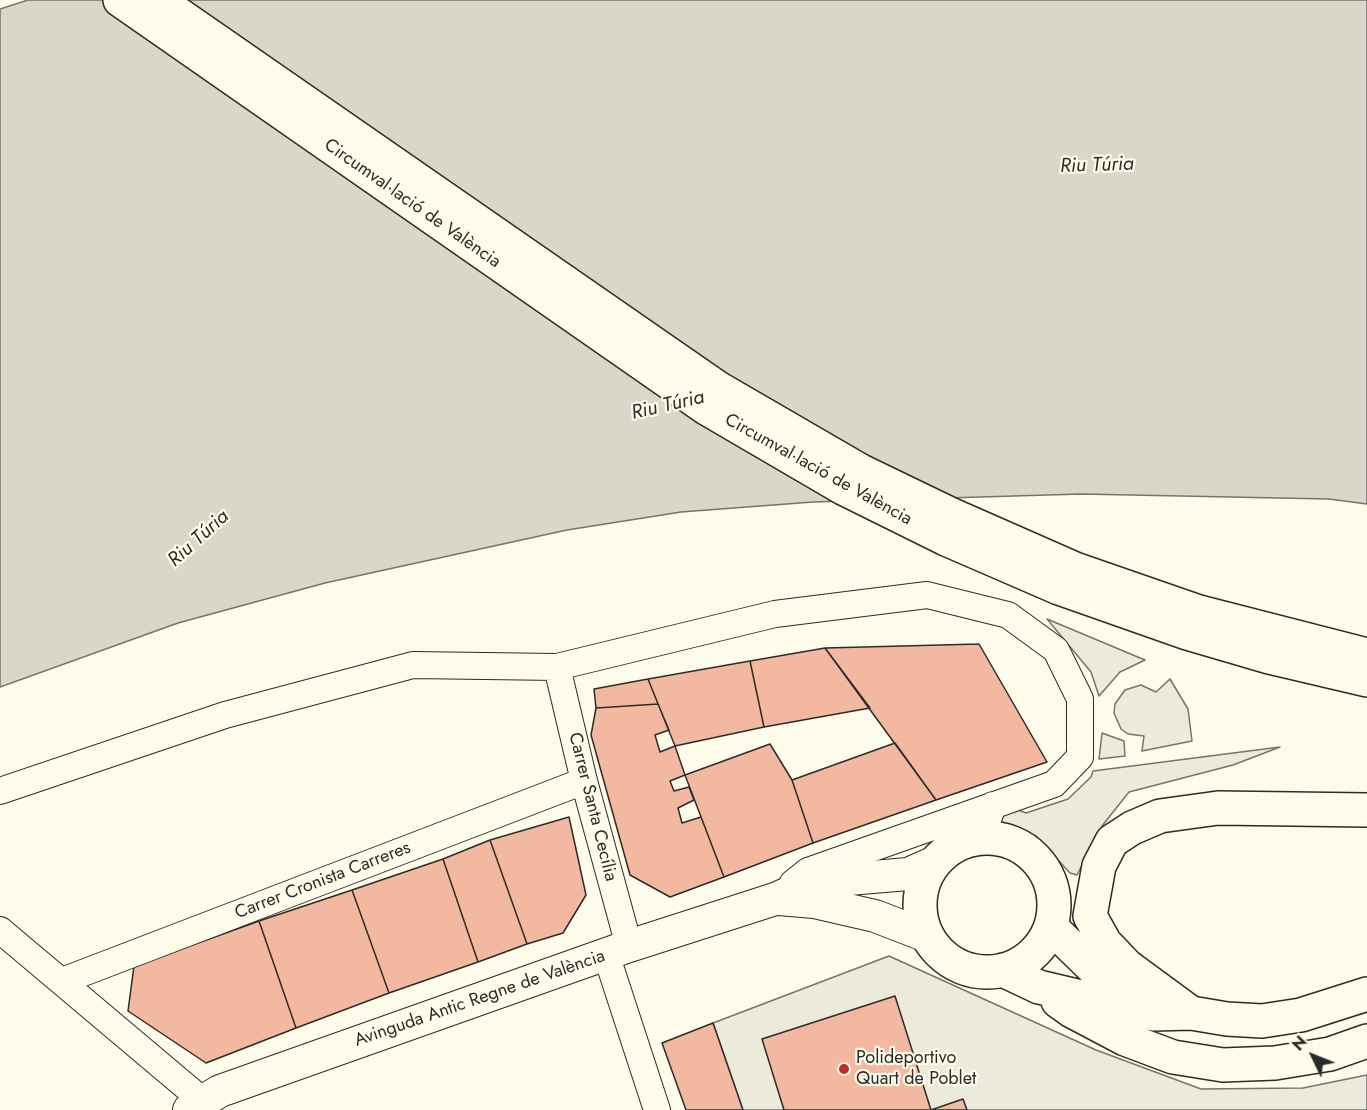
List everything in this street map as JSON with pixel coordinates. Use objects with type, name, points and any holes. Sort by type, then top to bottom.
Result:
[{"type":"main road","name":"Circumval·lació de València","points":[[120,0],[706,408],[843,488],[946,538],[1067,578],[1187,633],[1269,657],[1367,680]]},
{"type":"main road","points":[[158,0],[718,388],[861,471],[951,514],[1067,578],[1367,655]]},
{"type":"main road","points":[[1191,1013],[1126,966],[1105,943],[1090,916],[1099,866],[1112,841],[1132,828],[1160,816],[1218,808],[1367,810]]},
{"type":"main road","points":[[982,838],[1004,839],[1024,848],[1040,863],[1051,883],[1054,905],[1051,927],[1041,945],[1027,959],[1003,970],[972,971],[954,963],[938,952],[927,936],[920,918],[920,898],[925,879],[935,862],[956,846],[982,838]]},
{"type":"main road","points":[[1051,927],[1095,970],[1126,987],[1191,1013]]},
{"type":"main road","points":[[1003,970],[1039,987],[1072,1011],[1125,1039],[1173,1057],[1223,1065],[1275,1063],[1330,1054],[1367,1041]]},
{"type":"main road","points":[[1039,987],[1153,1014],[1191,1013],[1227,1019],[1262,1021],[1301,1015],[1367,994]]},
{"type":"street","name":"Avinguda Antic Regne de València","points":[[557,667],[775,614],[927,595],[1008,615],[1056,650],[1080,699],[1080,757],[1054,783],[808,871],[775,899]]},
{"type":"street","points":[[0,791],[231,713],[413,665],[557,667]]},
{"type":"street","name":"Carrer Santa Cecília","points":[[557,667],[584,781],[618,950],[657,1110]]},
{"type":"street","name":"Carrer Cronista Carreres","points":[[62,981],[584,781]]},
{"type":"street","points":[[982,838],[993,805]]},
{"type":"street","name":"Avinguda Antic Regne de València","points":[[196,1105],[220,1091],[618,950],[775,899],[813,882],[908,874],[935,862]]},
{"type":"street","name":"Avinguda Antic Regne de València","points":[[775,899],[814,902],[874,916],[927,936]]},
{"type":"street","points":[[0,930],[62,981],[196,1105]]},
{"type":"shaded area","points":[[1047,619],[1145,660],[1120,672],[1099,696],[1091,672]]},
{"type":"shaded area","points":[[1170,679],[1188,709],[1192,741],[1142,751],[1144,736],[1128,734],[1121,729],[1114,713],[1115,704],[1125,690],[1141,685],[1156,692]]},
{"type":"shaded area","points":[[1102,733],[1124,741],[1125,756],[1099,759]]},
{"type":"shaded area","points":[[1280,747],[1233,765],[1129,792],[1102,826],[1077,875],[1070,873],[1036,836],[995,821],[1015,809],[1026,813],[1068,799],[1091,777],[1093,771]]},
{"type":"shaded area","points":[[889,956],[1096,1050],[1201,1089],[1303,1088],[1367,1075],[1367,1110],[743,1110],[713,1023]]},
{"type":"water","name":"Riu Túria","points":[[28,0],[1367,0],[1367,504],[1329,499],[1081,494],[813,502],[681,512],[567,530],[325,583],[178,623],[0,687],[0,9]]},
{"type":"building","points":[[979,644],[1047,762],[936,800],[825,648]]},
{"type":"building","points":[[825,648],[870,708],[764,727],[750,661]]},
{"type":"building","points":[[750,661],[764,727],[675,746],[648,679]]},
{"type":"building","points":[[648,679],[658,704],[596,708],[594,689]]},
{"type":"building","points":[[658,704],[669,730],[655,735],[660,752],[675,746],[685,775],[670,781],[674,791],[689,787],[694,800],[678,808],[682,823],[701,817],[724,877],[670,897],[630,875],[591,735],[596,708]]},
{"type":"building","points":[[895,743],[936,800],[813,843],[792,780]]},
{"type":"building","points":[[770,744],[792,780],[813,843],[724,877],[685,775]]},
{"type":"building","points":[[569,817],[586,895],[563,933],[527,944],[490,840]]},
{"type":"building","points":[[490,840],[527,944],[478,962],[443,859]]},
{"type":"building","points":[[443,859],[478,962],[389,993],[352,890]]},
{"type":"building","points":[[352,890],[389,993],[296,1028],[259,921]]},
{"type":"building","points":[[259,921],[296,1028],[206,1063],[128,1011],[134,966]]},
{"type":"building","name":"Polideportivo Quart de Poblet","points":[[895,996],[931,1110],[784,1110],[762,1039]]},
{"type":"building","points":[[713,1023],[743,1110],[686,1110],[662,1043]]},
{"type":"building","points":[[963,1099],[967,1110],[931,1110]]},
{"type":"place","name":"Polideportivo Quart de Poblet","points":[[844,1069]]}]
